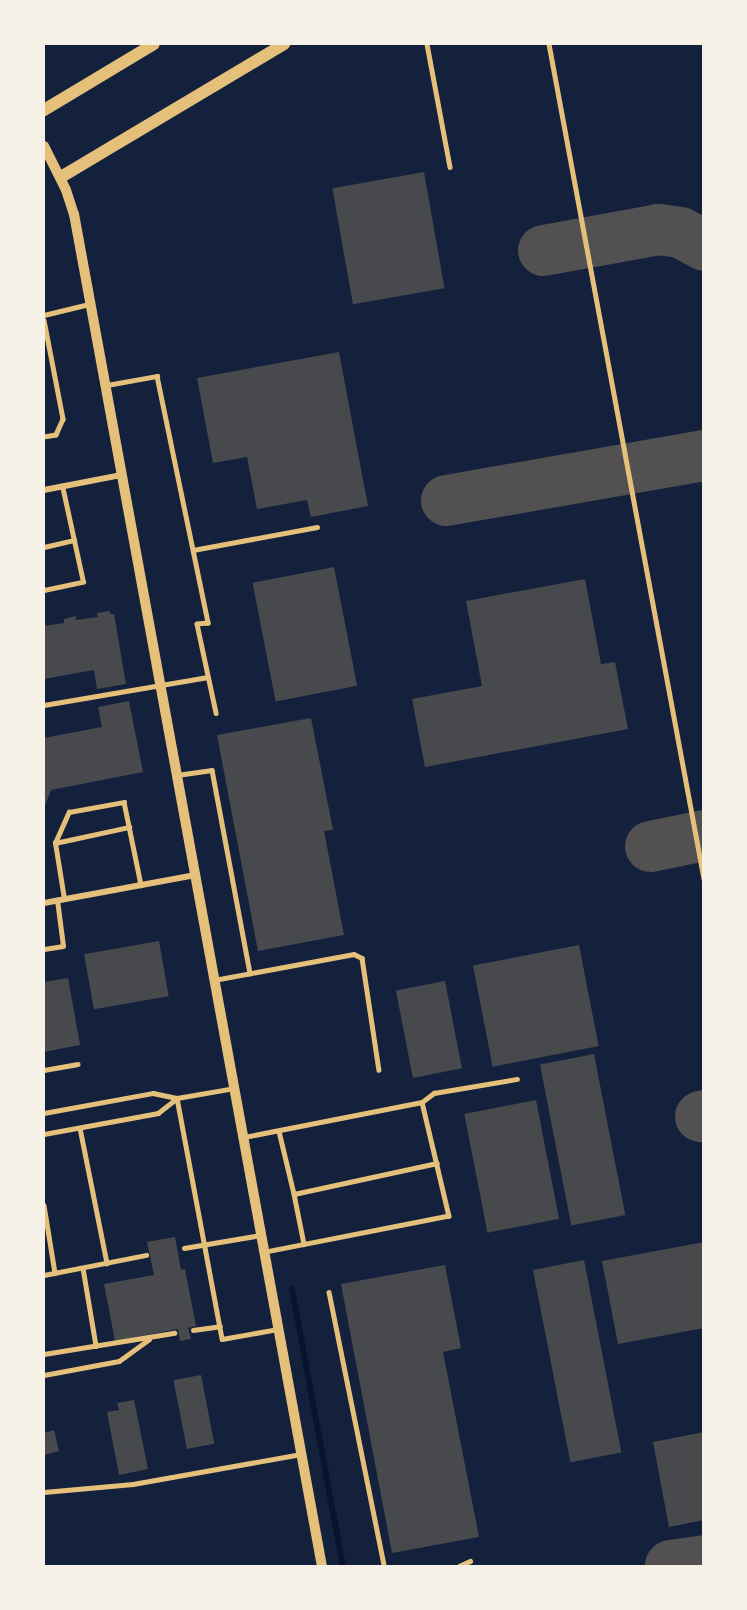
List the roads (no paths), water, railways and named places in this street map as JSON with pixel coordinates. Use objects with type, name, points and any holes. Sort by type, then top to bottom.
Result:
[{"type":"main road","points":[[44,110],[154,44]]},
{"type":"main road","points":[[61,177],[284,44]]},
{"type":"street","points":[[45,148],[61,177],[74,214],[322,1566]]},
{"type":"street","points":[[44,490],[121,475]]},
{"type":"street","points":[[44,903],[195,875]]},
{"type":"lane","points":[[427,44],[450,167]]},
{"type":"lane","points":[[549,44],[704,879]]},
{"type":"lane","points":[[44,315],[89,304]]},
{"type":"lane","points":[[44,320],[63,419],[56,435],[44,436]]},
{"type":"lane","points":[[104,385],[158,376],[208,623],[197,624],[216,713]]},
{"type":"lane","points":[[44,590],[83,582],[62,486]]},
{"type":"lane","points":[[193,550],[317,527]]},
{"type":"lane","points":[[44,547],[74,540]]},
{"type":"lane","points":[[44,705],[208,677]]},
{"type":"lane","points":[[177,776],[212,770],[250,973]]},
{"type":"lane","points":[[44,949],[63,946],[55,843],[69,812],[124,802],[141,885]]},
{"type":"lane","points":[[55,843],[129,828]]},
{"type":"lane","points":[[214,980],[354,954],[362,958],[379,1070]]},
{"type":"lane","points":[[44,1070],[77,1064]]},
{"type":"lane","points":[[243,1137],[422,1102],[434,1093],[518,1079]]},
{"type":"lane","points":[[44,1113],[153,1093],[177,1098],[235,1088]]},
{"type":"lane","points":[[44,1134],[158,1113],[177,1098]]},
{"type":"lane","points":[[177,1098],[222,1340],[278,1329]]},
{"type":"lane","points":[[264,1252],[449,1216],[422,1102]]},
{"type":"lane","points":[[80,1128],[107,1263]]},
{"type":"lane","points":[[279,1131],[304,1244]]},
{"type":"lane","points":[[294,1194],[437,1163]]},
{"type":"lane","points":[[44,1205],[55,1273]]},
{"type":"lane","points":[[184,1248],[261,1235]]},
{"type":"lane","points":[[44,1275],[146,1256]]},
{"type":"lane","points":[[83,1268],[96,1346]]},
{"type":"lane","points":[[329,1292],[384,1566]]},
{"type":"lane","points":[[193,1330],[220,1326]]},
{"type":"lane","points":[[44,1353],[174,1333]]},
{"type":"lane","points":[[44,1375],[119,1361],[151,1337]]},
{"type":"lane","points":[[44,1492],[133,1484],[302,1454]]},
{"type":"lane","points":[[459,1566],[470,1561]]},
{"type":"waterway","points":[[292,1289],[343,1566]]}]
